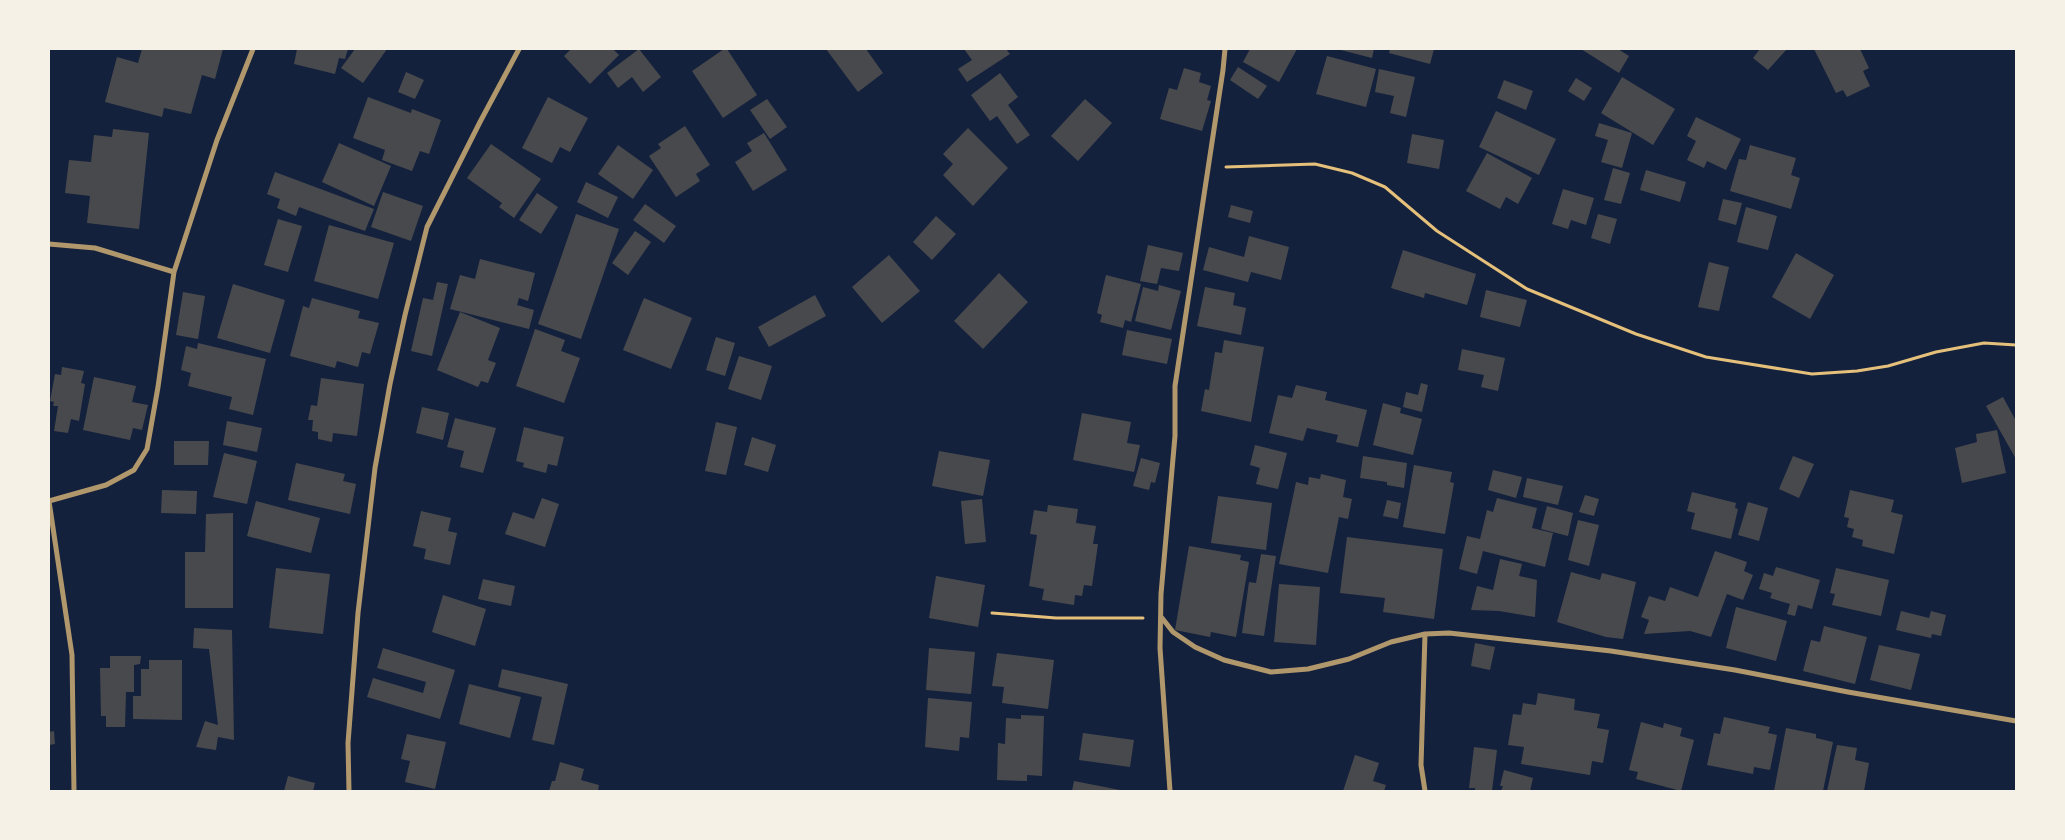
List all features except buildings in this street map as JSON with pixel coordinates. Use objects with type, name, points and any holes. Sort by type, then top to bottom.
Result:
[{"type":"street","points":[[74,791],[72,655],[49,501],[106,485],[134,470],[146,449],[158,387],[174,272],[217,140],[253,49]]},
{"type":"street","points":[[349,791],[348,743],[358,614],[375,468],[404,315],[427,227],[480,122],[520,49]]},
{"type":"street","points":[[1170,791],[1160,648],[1161,594],[1175,436],[1175,386],[1225,49]]},
{"type":"street","points":[[49,244],[95,248],[174,272]]},
{"type":"street","points":[[1162,618],[1173,632],[1195,647],[1224,660],[1271,672],[1308,669],[1349,659],[1391,642],[1425,634],[1464,634],[1621,652],[1735,670],[1858,694],[2016,721]]},
{"type":"street","points":[[1425,634],[1421,765],[1425,791]]},
{"type":"path","points":[[1208,168],[1247,165],[1315,164],[1352,174],[1385,187],[1437,231],[1527,289],[1636,334],[1706,357],[1812,374],[1857,372],[1888,366],[1936,352],[1984,343],[2016,345]]},
{"type":"path","points":[[992,613],[1056,618],[1162,618]]}]
